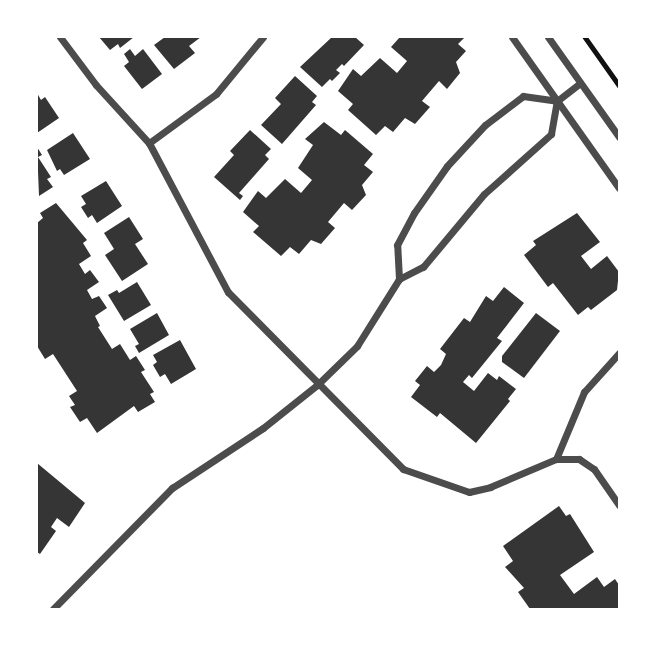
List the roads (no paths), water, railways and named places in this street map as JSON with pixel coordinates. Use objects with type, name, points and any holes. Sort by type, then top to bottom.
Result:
[{"type":"street","points":[[60,37],[96,85],[149,143],[229,292],[403,470],[470,492],[490,487],[556,459],[579,459],[594,469],[619,505]]},
{"type":"street","points":[[149,143],[216,94],[263,37]]},
{"type":"street","points":[[512,37],[619,188]]},
{"type":"street","points":[[548,37],[619,137]]},
{"type":"street","points":[[53,609],[172,488],[263,428],[317,385],[358,346],[399,279],[423,267],[484,194],[551,134],[556,101],[580,83]]},
{"type":"street","points":[[399,279],[397,245],[414,213],[447,166],[485,125],[523,96],[556,101]]},
{"type":"street","points":[[556,459],[584,392],[619,353]]}]
